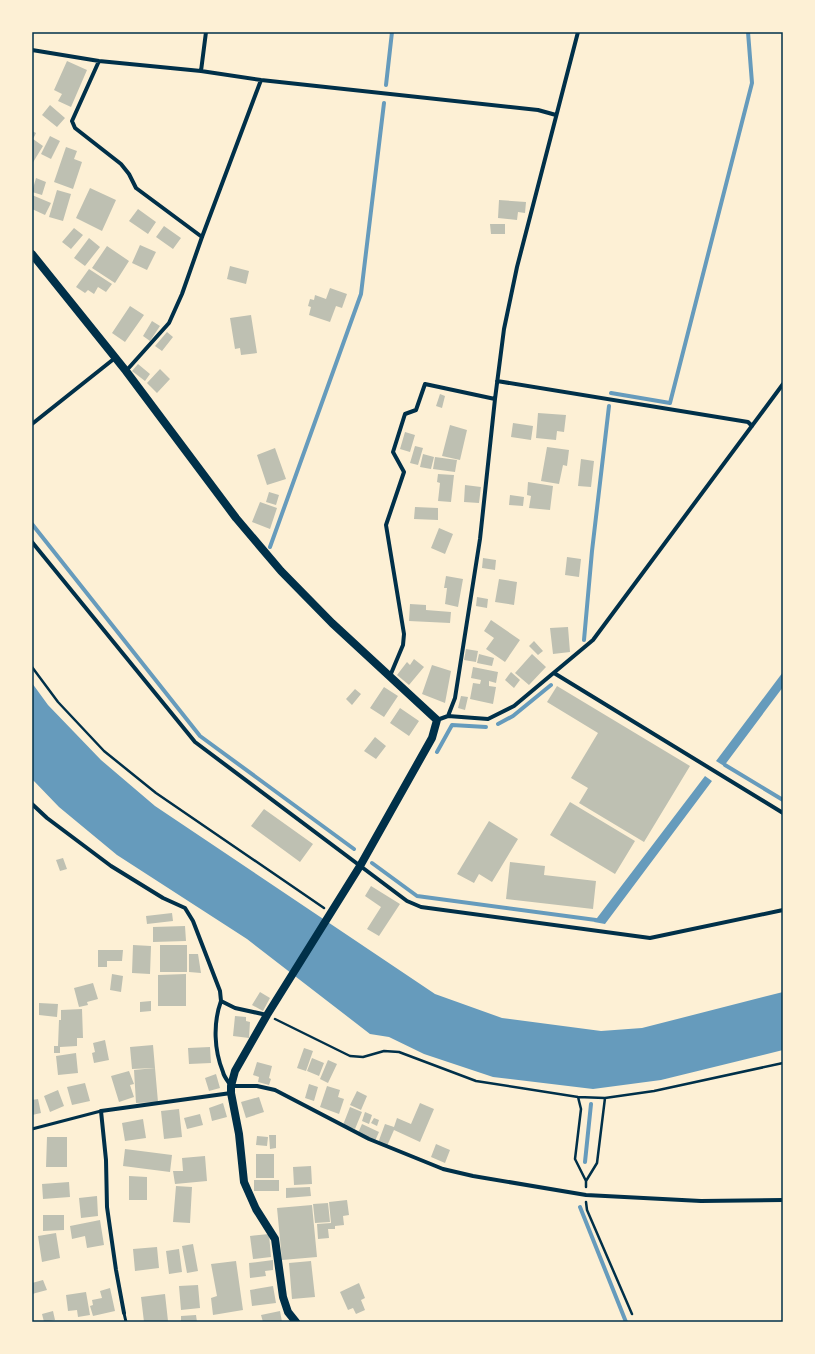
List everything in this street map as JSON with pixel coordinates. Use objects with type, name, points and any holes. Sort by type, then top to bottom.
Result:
[{"type":"main road","points":[[32,254],[116,357],[236,518],[281,571],[332,623],[437,720],[432,738],[360,866],[267,1015],[235,1071],[231,1089],[239,1134],[244,1182],[256,1209],[275,1239],[284,1297],[288,1312],[296,1322]]},
{"type":"street","points":[[201,71],[206,32]]},
{"type":"street","points":[[448,716],[455,698],[480,539],[504,329],[517,267],[578,32]]},
{"type":"street","points":[[32,50],[99,61],[201,71],[261,80],[538,110],[556,114]]},
{"type":"street","points":[[99,61],[72,121],[75,128],[121,164],[129,174],[136,188],[202,236]]},
{"type":"street","points":[[126,371],[169,323],[182,294],[202,236],[261,80]]},
{"type":"street","points":[[32,424],[116,357]]},
{"type":"street","points":[[497,381],[748,422],[752,426]]},
{"type":"street","points":[[390,677],[403,645],[404,634],[386,524],[404,472],[393,452],[405,414],[416,410],[425,384],[495,399]]},
{"type":"street","points":[[437,720],[448,716],[488,719],[514,706],[593,640],[783,384]]},
{"type":"street","points":[[32,542],[195,742],[407,902],[421,907],[650,938],[783,910]]},
{"type":"street","points":[[554,673],[783,813]]},
{"type":"street","points":[[32,804],[47,818],[111,866],[163,898],[185,908],[193,921],[220,991],[221,1001],[217,1013],[216,1043],[223,1072],[231,1089]]},
{"type":"street","points":[[221,1001],[235,1008],[267,1015]]},
{"type":"street","points":[[124,1313],[107,1207],[106,1160],[101,1111],[256,1086],[275,1090],[368,1139],[443,1169],[473,1176],[586,1195],[701,1201],[783,1200]]},
{"type":"lane","points":[[32,1129],[101,1111]]},
{"type":"lane","points":[[124,1313],[126,1322]]},
{"type":"path","points":[[32,667],[58,702],[104,751],[127,770],[156,793],[331,913]]},
{"type":"path","points":[[267,1015],[350,1056],[363,1057],[384,1051],[399,1052],[476,1081],[578,1097],[606,1098],[654,1091],[783,1062]]},
{"type":"path","points":[[578,1097],[581,1109],[575,1160],[586,1181],[587,1210],[632,1314]]},
{"type":"path","points":[[586,1181],[597,1163],[606,1098]]},
{"type":"water","points":[[783,672],[783,687],[724,766],[716,761]]},
{"type":"water","points":[[32,683],[48,705],[101,760],[155,806],[435,994],[502,1018],[601,1031],[642,1028],[783,992],[783,1050],[661,1080],[593,1089],[493,1077],[424,1054],[389,1037],[370,1034],[247,939],[117,855],[59,807],[32,779]]},
{"type":"water","points":[[705,776],[712,781],[605,924],[594,922]]},
{"type":"building","points":[[67,61],[87,70],[71,107],[58,101],[62,94],[54,90]]},
{"type":"building","points":[[50,105],[65,118],[57,127],[42,115]]},
{"type":"building","points":[[32,131],[36,133],[33,139],[43,146],[32,164]]},
{"type":"building","points":[[50,136],[60,141],[51,159],[41,154]]},
{"type":"building","points":[[66,147],[77,151],[74,159],[82,162],[73,189],[54,182]]},
{"type":"building","points":[[36,178],[46,182],[42,195],[32,192]]},
{"type":"building","points":[[90,188],[116,200],[102,231],[76,218]]},
{"type":"building","points":[[57,190],[71,194],[63,221],[49,217]]},
{"type":"building","points":[[32,195],[51,203],[45,215],[32,209]]},
{"type":"building","points":[[499,200],[526,202],[525,213],[518,212],[517,220],[498,218]]},
{"type":"building","points":[[138,209],[156,222],[148,234],[129,221]]},
{"type":"building","points":[[490,224],[505,224],[505,234],[491,234]]},
{"type":"building","points":[[164,226],[181,238],[173,249],[156,237]]},
{"type":"building","points":[[74,228],[83,235],[71,249],[62,242]]},
{"type":"building","points":[[89,238],[100,247],[85,266],[74,258]]},
{"type":"building","points":[[140,245],[156,252],[147,270],[132,263]]},
{"type":"building","points":[[107,246],[129,261],[115,283],[92,268]]},
{"type":"building","points":[[230,266],[249,271],[246,284],[227,279]]},
{"type":"building","points":[[89,269],[112,284],[106,292],[98,287],[94,294],[88,290],[85,293],[76,287]]},
{"type":"building","points":[[330,288],[347,294],[342,308],[336,306],[330,322],[309,315],[311,307],[308,306],[310,299],[314,300],[315,295],[326,299]]},
{"type":"building","points":[[130,306],[144,315],[125,342],[112,333]]},
{"type":"building","points":[[251,315],[257,353],[241,355],[240,348],[235,349],[230,318]]},
{"type":"building","points":[[152,321],[160,326],[150,341],[143,336]]},
{"type":"building","points":[[167,332],[173,337],[162,351],[155,346]]},
{"type":"building","points":[[138,364],[150,374],[145,381],[132,371]]},
{"type":"building","points":[[160,369],[170,379],[157,393],[147,383]]},
{"type":"building","points":[[440,394],[445,396],[442,408],[436,406]]},
{"type":"building","points":[[538,413],[566,415],[564,432],[557,431],[556,440],[536,438]]},
{"type":"building","points":[[513,423],[533,426],[531,440],[511,437]]},
{"type":"building","points":[[450,425],[467,430],[460,460],[442,456]]},
{"type":"building","points":[[405,432],[415,435],[410,452],[400,449]]},
{"type":"building","points":[[415,446],[423,448],[418,465],[410,463]]},
{"type":"building","points":[[547,447],[569,450],[567,466],[563,465],[559,484],[541,481]]},
{"type":"building","points":[[275,448],[286,479],[267,485],[257,455]]},
{"type":"building","points":[[423,454],[434,457],[431,469],[420,467]]},
{"type":"building","points":[[435,457],[457,460],[455,472],[433,469]]},
{"type":"building","points":[[581,459],[594,461],[591,487],[578,486]]},
{"type":"building","points":[[438,474],[454,475],[451,502],[438,501],[440,483],[437,482]]},
{"type":"building","points":[[528,482],[553,486],[550,510],[529,508],[531,496],[527,495]]},
{"type":"building","points":[[465,485],[481,487],[479,503],[464,502]]},
{"type":"building","points":[[269,492],[279,495],[276,505],[266,502]]},
{"type":"building","points":[[510,495],[524,497],[523,506],[509,505]]},
{"type":"building","points":[[260,502],[277,508],[270,529],[252,522]]},
{"type":"building","points":[[415,507],[438,508],[438,520],[414,519]]},
{"type":"building","points":[[439,528],[453,534],[445,554],[431,548]]},
{"type":"building","points":[[567,557],[581,559],[579,577],[565,575]]},
{"type":"building","points":[[483,558],[496,560],[495,570],[482,568]]},
{"type":"building","points":[[446,576],[463,579],[458,607],[445,604],[447,588],[444,588]]},
{"type":"building","points":[[499,579],[517,582],[514,605],[495,602]]},
{"type":"building","points":[[477,597],[488,599],[487,608],[476,606]]},
{"type":"building","points":[[410,604],[426,605],[426,610],[451,612],[450,623],[409,621]]},
{"type":"building","points":[[491,620],[520,640],[505,662],[486,649],[494,638],[484,631]]},
{"type":"building","points":[[568,627],[570,652],[553,654],[550,628]]},
{"type":"building","points":[[534,641],[543,651],[538,655],[529,646]]},
{"type":"building","points":[[466,649],[478,651],[476,662],[464,660]]},
{"type":"building","points":[[479,654],[494,658],[492,666],[477,663]]},
{"type":"building","points":[[532,654],[546,667],[529,685],[515,673]]},
{"type":"building","points":[[414,659],[424,667],[409,685],[397,675],[407,662],[410,665]]},
{"type":"building","points":[[432,665],[451,671],[445,703],[422,694]]},
{"type":"building","points":[[473,667],[498,672],[496,683],[489,681],[489,686],[496,687],[493,704],[470,699],[473,683],[480,684],[481,680],[471,678]]},
{"type":"building","points":[[511,672],[520,680],[514,688],[505,680]]},
{"type":"building","points":[[557,686],[690,766],[644,842],[579,803],[588,788],[571,778],[598,733],[547,702]]},
{"type":"building","points":[[384,687],[398,696],[384,717],[370,708]]},
{"type":"building","points":[[355,689],[361,694],[352,705],[346,699]]},
{"type":"building","points":[[461,696],[468,697],[465,710],[458,708]]},
{"type":"building","points":[[400,708],[419,721],[409,736],[390,723]]},
{"type":"building","points":[[375,737],[386,746],[376,759],[364,751]]},
{"type":"building","points":[[570,802],[635,841],[615,874],[550,835]]},
{"type":"building","points":[[264,809],[313,844],[300,862],[251,826]]},
{"type":"building","points":[[489,821],[518,839],[492,882],[479,874],[474,883],[457,874]]},
{"type":"building","points":[[63,858],[67,869],[60,871],[56,860]]},
{"type":"building","points":[[510,862],[545,866],[544,875],[596,881],[593,909],[506,899]]},
{"type":"building","points":[[371,886],[400,904],[379,936],[367,929],[381,907],[365,896]]},
{"type":"building","points":[[172,913],[173,921],[147,924],[146,916]]},
{"type":"building","points":[[185,926],[186,941],[153,942],[153,927]]},
{"type":"building","points":[[133,945],[151,946],[150,974],[132,973]]},
{"type":"building","points":[[160,945],[187,945],[187,972],[160,972]]},
{"type":"building","points":[[98,950],[123,950],[122,961],[107,961],[107,967],[98,967]]},
{"type":"building","points":[[189,954],[198,954],[201,973],[189,972]]},
{"type":"building","points":[[112,974],[123,976],[121,992],[110,990]]},
{"type":"building","points":[[186,974],[186,1006],[158,1006],[158,975]]},
{"type":"building","points":[[93,983],[98,999],[87,1002],[88,1005],[79,1007],[74,988]]},
{"type":"building","points":[[260,992],[270,998],[263,1011],[252,1005]]},
{"type":"building","points":[[151,1001],[151,1011],[140,1012],[140,1002]]},
{"type":"building","points":[[39,1003],[58,1004],[57,1017],[39,1015]]},
{"type":"building","points":[[82,1009],[83,1038],[77,1038],[77,1046],[60,1047],[60,1053],[54,1053],[54,1046],[58,1046],[61,1010]]},
{"type":"building","points":[[235,1016],[246,1017],[246,1021],[250,1022],[249,1038],[233,1036]]},
{"type":"building","points":[[105,1040],[109,1060],[94,1063],[92,1053],[95,1052],[93,1043]]},
{"type":"building","points":[[153,1045],[155,1068],[132,1069],[130,1047]]},
{"type":"building","points":[[210,1047],[211,1063],[189,1064],[188,1048]]},
{"type":"building","points":[[304,1048],[313,1051],[306,1071],[297,1068]]},
{"type":"building","points":[[76,1053],[78,1073],[58,1075],[56,1056]]},
{"type":"building","points":[[312,1058],[324,1063],[319,1076],[307,1071]]},
{"type":"building","points":[[328,1060],[337,1064],[328,1083],[320,1079]]},
{"type":"building","points":[[257,1062],[272,1066],[269,1085],[258,1082],[259,1077],[253,1075]]},
{"type":"building","points":[[155,1068],[158,1102],[136,1103],[134,1070]]},
{"type":"building","points":[[129,1071],[134,1084],[130,1085],[134,1097],[119,1102],[111,1076]]},
{"type":"building","points":[[216,1074],[220,1088],[209,1091],[205,1078]]},
{"type":"building","points":[[85,1083],[90,1101],[72,1105],[67,1087]]},
{"type":"building","points":[[309,1084],[318,1087],[314,1101],[305,1098]]},
{"type":"building","points":[[327,1086],[340,1090],[338,1097],[344,1099],[339,1114],[320,1107]]},
{"type":"building","points":[[58,1090],[64,1106],[50,1112],[44,1096]]},
{"type":"building","points":[[357,1091],[367,1096],[361,1110],[350,1105]]},
{"type":"building","points":[[259,1097],[264,1112],[246,1118],[241,1102]]},
{"type":"building","points":[[38,1099],[41,1113],[32,1115],[32,1100]]},
{"type":"building","points":[[223,1103],[227,1117],[212,1121],[209,1108]]},
{"type":"building","points":[[420,1103],[434,1109],[420,1142],[394,1130],[387,1146],[378,1143],[385,1124],[394,1127],[397,1118],[411,1124]]},
{"type":"building","points":[[350,1107],[362,1112],[355,1129],[343,1125]]},
{"type":"building","points":[[179,1109],[182,1137],[164,1139],[161,1111]]},
{"type":"building","points":[[365,1112],[372,1115],[369,1124],[362,1121]]},
{"type":"building","points":[[200,1114],[203,1125],[187,1129],[184,1118]]},
{"type":"building","points":[[374,1118],[379,1120],[377,1126],[371,1123]]},
{"type":"building","points":[[143,1119],[146,1138],[125,1141],[122,1123]]},
{"type":"building","points":[[362,1124],[379,1132],[375,1141],[358,1133]]},
{"type":"building","points":[[269,1135],[276,1135],[276,1148],[270,1149]]},
{"type":"building","points":[[257,1136],[268,1137],[267,1146],[256,1145]]},
{"type":"building","points":[[47,1137],[67,1137],[67,1167],[46,1167]]},
{"type":"building","points":[[436,1144],[450,1150],[445,1163],[431,1157]]},
{"type":"building","points":[[125,1149],[172,1155],[170,1172],[123,1166]]},
{"type":"building","points":[[256,1154],[274,1154],[274,1178],[256,1178]]},
{"type":"building","points":[[205,1156],[207,1181],[175,1184],[173,1171],[183,1171],[182,1158]]},
{"type":"building","points":[[311,1166],[312,1184],[294,1185],[293,1167]]},
{"type":"building","points":[[129,1176],[147,1177],[147,1200],[129,1200]]},
{"type":"building","points":[[254,1180],[279,1180],[279,1191],[254,1191]]},
{"type":"building","points":[[69,1182],[70,1197],[43,1199],[42,1184]]},
{"type":"building","points":[[176,1186],[192,1187],[190,1223],[173,1222]]},
{"type":"building","points":[[310,1187],[311,1196],[286,1198],[286,1188]]},
{"type":"building","points":[[97,1196],[98,1216],[81,1218],[79,1198]]},
{"type":"building","points":[[347,1200],[349,1215],[343,1216],[344,1225],[335,1226],[335,1229],[328,1229],[329,1238],[318,1239],[317,1224],[331,1223],[329,1202]]},
{"type":"building","points":[[328,1203],[330,1222],[315,1223],[313,1204]]},
{"type":"building","points":[[312,1205],[317,1257],[282,1260],[277,1208]]},
{"type":"building","points":[[43,1215],[64,1215],[64,1230],[43,1231]]},
{"type":"building","points":[[100,1220],[104,1245],[87,1248],[85,1236],[72,1239],[70,1226]]},
{"type":"building","points":[[56,1233],[60,1258],[42,1262],[38,1236]]},
{"type":"building","points":[[269,1234],[271,1257],[253,1259],[250,1236]]},
{"type":"building","points":[[193,1244],[198,1271],[187,1273],[182,1246]]},
{"type":"building","points":[[157,1247],[159,1268],[135,1271],[133,1249]]},
{"type":"building","points":[[179,1249],[182,1272],[169,1274],[166,1251]]},
{"type":"building","points":[[273,1260],[273,1270],[265,1271],[266,1276],[250,1278],[249,1263]]},
{"type":"building","points":[[236,1261],[243,1310],[213,1315],[211,1298],[217,1296],[211,1264]]},
{"type":"building","points":[[311,1261],[315,1297],[292,1299],[289,1263]]},
{"type":"building","points":[[43,1280],[47,1290],[32,1294],[32,1283]]},
{"type":"building","points":[[359,1283],[365,1298],[361,1300],[365,1310],[356,1314],[353,1308],[348,1310],[340,1292]]},
{"type":"building","points":[[198,1285],[200,1308],[181,1310],[179,1286]]},
{"type":"building","points":[[273,1286],[276,1303],[252,1306],[250,1290]]},
{"type":"building","points":[[110,1288],[115,1311],[93,1316],[90,1306],[93,1305],[92,1300],[102,1298],[100,1291]]},
{"type":"building","points":[[86,1292],[90,1315],[78,1317],[77,1310],[68,1311],[66,1295]]},
{"type":"building","points":[[165,1294],[168,1321],[144,1322],[141,1297]]},
{"type":"building","points":[[53,1311],[55,1320],[44,1322],[42,1314]]},
{"type":"building","points":[[280,1311],[282,1322],[263,1322],[261,1315]]},
{"type":"building","points":[[196,1315],[197,1322],[181,1322],[181,1316]]},
{"type":"waterway","points":[[386,85],[392,32]]},
{"type":"waterway","points":[[611,393],[670,403],[752,83],[748,32]]},
{"type":"waterway","points":[[270,547],[361,294],[384,103]]},
{"type":"waterway","points":[[584,640],[592,551],[609,406]]},
{"type":"waterway","points":[[32,524],[200,736],[354,849]]},
{"type":"waterway","points":[[498,724],[513,716],[551,685]]},
{"type":"waterway","points":[[437,752],[452,725],[486,727]]},
{"type":"waterway","points":[[725,765],[783,800]]},
{"type":"waterway","points":[[372,863],[417,896],[596,920]]},
{"type":"waterway","points":[[585,1162],[591,1104]]},
{"type":"waterway","points":[[580,1207],[626,1322]]}]
